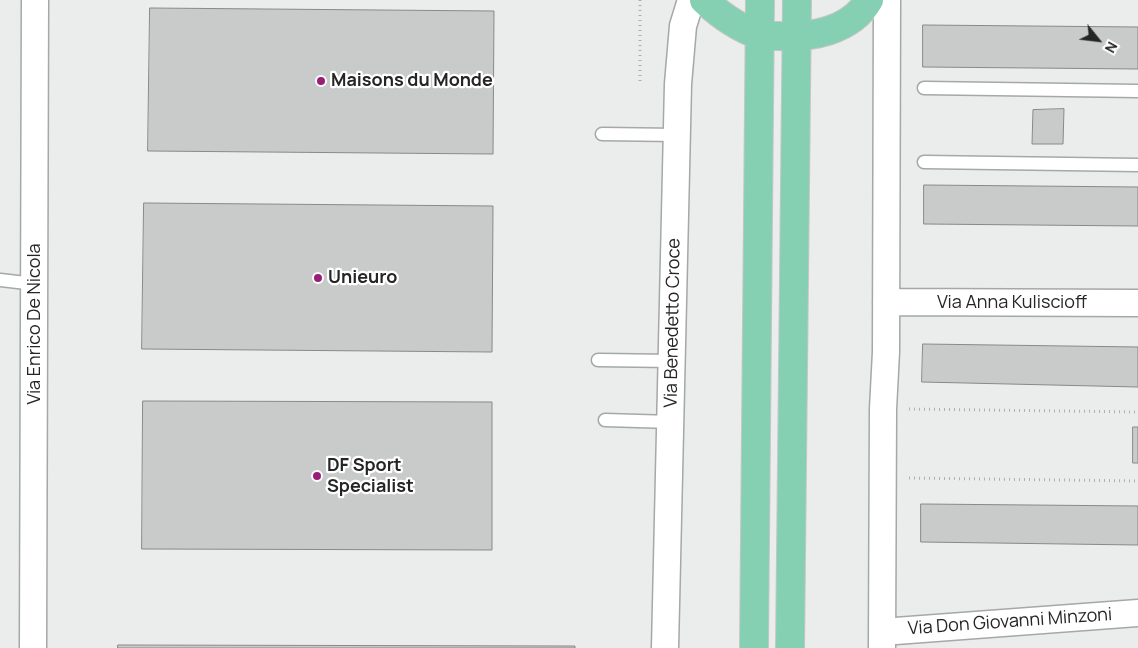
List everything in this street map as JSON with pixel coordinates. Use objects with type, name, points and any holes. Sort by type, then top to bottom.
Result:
[{"type":"main road","points":[[704,0],[719,14],[759,35],[797,38],[841,26],[854,18],[869,0]]},
{"type":"main road","points":[[754,648],[760,0]]},
{"type":"main road","points":[[790,648],[797,0]]},
{"type":"street","name":"Via Enrico De Nicola","points":[[33,648],[36,0]]},
{"type":"street","name":"Via Benedetto Croce","points":[[665,648],[677,134],[682,36],[691,0]]},
{"type":"street","points":[[882,640],[887,0]]},
{"type":"street","name":"Via Anna Kuliscioff","points":[[886,302],[1138,303]]},
{"type":"street","name":"Via Don Giovanni Minzoni","points":[[882,640],[1138,613]]},
{"type":"lane","points":[[924,88],[1138,91]]},
{"type":"lane","points":[[602,134],[677,134]]},
{"type":"lane","points":[[924,162],[1138,165]]},
{"type":"lane","points":[[0,280],[35,284]]},
{"type":"lane","points":[[598,360],[673,361]]},
{"type":"lane","points":[[605,420],[671,422]]},
{"type":"path","points":[[640,0],[640,83]]},
{"type":"path","points":[[883,408],[1138,412]]},
{"type":"path","points":[[882,478],[1138,481]]},
{"type":"building","name":"Maisons du Monde","points":[[150,8],[494,11],[493,154],[148,151]]},
{"type":"building","points":[[923,25],[1138,27],[1138,69],[923,67]]},
{"type":"building","points":[[1064,109],[1063,144],[1032,144],[1033,110]]},
{"type":"building","points":[[924,185],[1138,187],[1138,226],[924,224]]},
{"type":"building","name":"Unieuro","points":[[144,203],[493,206],[492,352],[142,349]]},
{"type":"building","points":[[923,344],[1138,347],[1138,387],[922,382]]},
{"type":"building","name":"DF Sport Specialist","points":[[143,401],[492,402],[492,550],[142,549]]},
{"type":"building","points":[[1133,427],[1138,427],[1138,463],[1133,463]]},
{"type":"building","points":[[921,504],[1138,506],[1138,545],[921,542]]},
{"type":"building","points":[[118,645],[575,646],[575,648],[118,648]]},
{"type":"place","name":"Maisons du Monde","points":[[321,81]]},
{"type":"place","name":"Unieuro","points":[[318,278]]},
{"type":"place","name":"DF Sport Specialist","points":[[317,476]]}]
